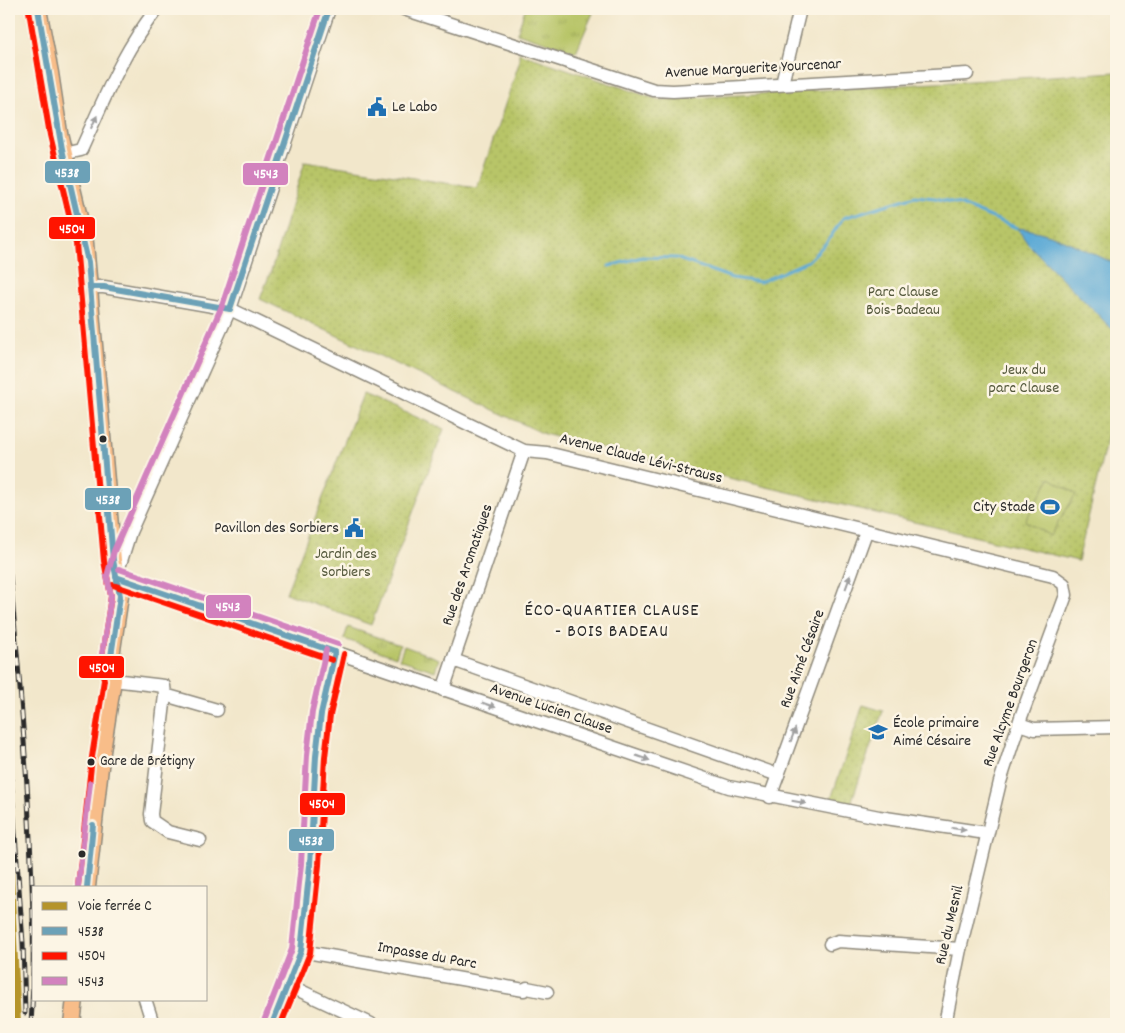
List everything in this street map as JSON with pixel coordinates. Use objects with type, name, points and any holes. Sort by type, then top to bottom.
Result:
[{"type":"main road","points":[[38,9],[63,154],[85,243],[116,576],[120,596],[110,663],[112,680],[101,758],[87,886]]},
{"type":"main road","points":[[72,1024],[75,1000]]},
{"type":"street","points":[[63,154],[81,150],[120,65],[141,30],[157,9]]},
{"type":"street","points":[[116,576],[130,532],[230,309],[329,9]]},
{"type":"street","name":"Avenue Marguerite Yourcenar","points":[[404,9],[654,90],[673,91],[967,74]]},
{"type":"street","points":[[782,84],[800,9]]},
{"type":"street","name":"Avenue Claude Lévi-Strauss","points":[[90,287],[230,309],[524,450],[546,453],[1053,576],[1064,584]]},
{"type":"street","name":"Rue des Aromatiques","points":[[443,690],[524,450]]},
{"type":"street","name":"Rue Aimé Césaire","points":[[770,797],[866,532]]},
{"type":"street","name":"Avenue Lucien Clause","points":[[116,576],[729,787],[770,797],[986,833]]},
{"type":"street","name":"Rue Alcyme Bourgeron","points":[[986,833],[1019,724],[1066,594],[1064,584]]},
{"type":"street","points":[[272,1024],[300,951],[310,865],[316,756],[321,714],[334,652]]},
{"type":"street","points":[[453,660],[778,776]]},
{"type":"street","points":[[112,680],[160,684],[165,689],[151,814],[152,820],[168,832],[200,840]]},
{"type":"street","points":[[165,696],[216,710]]},
{"type":"street","points":[[1019,724],[1034,729],[1116,727]]},
{"type":"street","name":"Rue du Mesnil","points":[[945,1024],[960,949],[985,845],[986,833]]},
{"type":"street","points":[[830,944],[838,941],[960,949]]},
{"type":"street","name":"Impasse du Parc","points":[[300,951],[524,990],[527,988],[547,992]]},
{"type":"street","points":[[288,985],[372,1024]]},
{"type":"street","points":[[145,1000],[153,1024]]},
{"type":"green space","points":[[525,9],[591,9],[590,11],[593,13],[576,52],[517,33]]},
{"type":"green space","name":"Parc Clause Bois-Badeau","points":[[519,53],[659,100],[1116,72],[1116,400],[1078,561],[544,434],[260,299],[271,271],[305,161],[477,188],[519,63]]},
{"type":"green space","name":"Jardin des Sorbiers","points":[[363,394],[444,429],[371,625],[286,593]]},
{"type":"green space","name":"City Stade","points":[[1050,478],[1076,494],[1050,536],[1025,521]]},
{"type":"green space","points":[[348,627],[400,645],[396,657],[344,639]]},
{"type":"green space","points":[[404,646],[439,659],[435,671],[399,659]]},
{"type":"green space","points":[[863,705],[883,711],[851,803],[831,799]]},
{"type":"water","points":[[1017,228],[1055,237],[1116,264],[1116,333],[1028,244]]},
{"type":"waterway","points":[[609,266],[642,257],[676,258],[732,278],[760,282],[808,261],[827,242],[843,218],[915,196],[935,198],[959,204],[1017,228]]},
{"type":"railway","points":[[9,568],[22,713],[32,886]]},
{"type":"railway","points":[[9,753],[23,943],[25,1013]]},
{"type":"railway","points":[[31,1024],[32,996]]},
{"type":"rail line","name":"C","points":[[9,853],[17,1024]]},
{"type":"transit line","name":"4538","points":[[38,9],[62,149],[88,262],[113,560],[120,596],[110,663]]},
{"type":"transit line","name":"4543","points":[[101,662],[111,596],[107,576],[114,551],[222,306],[320,9]]},
{"type":"transit line","name":"4538","points":[[230,309],[329,9]]},
{"type":"transit line","name":"4504","points":[[29,11],[50,135],[76,244],[104,561],[111,596],[101,663],[104,680],[92,757],[78,886]]},
{"type":"transit line","name":"4538","points":[[90,287],[104,287],[230,309]]},
{"type":"transit line","name":"4543","points":[[119,569],[338,644]]},
{"type":"transit line","name":"4538","points":[[116,577],[335,652]]},
{"type":"transit line","name":"4504","points":[[113,585],[332,660]]},
{"type":"transit line","name":"4543","points":[[264,1021],[292,949],[301,864],[307,755],[312,712],[326,650]]},
{"type":"transit line","name":"4538","points":[[272,1024],[301,951],[310,865],[316,756],[321,714],[335,652]]},
{"type":"transit line","name":"4504","points":[[281,1024],[310,953],[319,865],[325,757],[330,715],[344,654]]},
{"type":"transit line","name":"4543","points":[[78,886],[90,783]]},
{"type":"transit line","name":"4538","points":[[87,886],[93,825]]},
{"type":"place","name":"Le Labo","points":[[377,107]]},
{"type":"place","name":"City Stade","points":[[1050,507]]},
{"type":"place","name":"Pavillon des Sorbiers","points":[[354,528]]},
{"type":"place","name":"École primaire Aimé Césaire","points":[[878,732]]},
{"type":"place","name":"Gare de Brétigny","points":[[91,762]]},
{"type":"district","name":"ÉCO-QUARTIER CLAUSE - BOIS BADEAU","points":[[612,621]]},
{"type":"park label","name":"Jeux du parc Clause","points":[[1024,379]]}]
